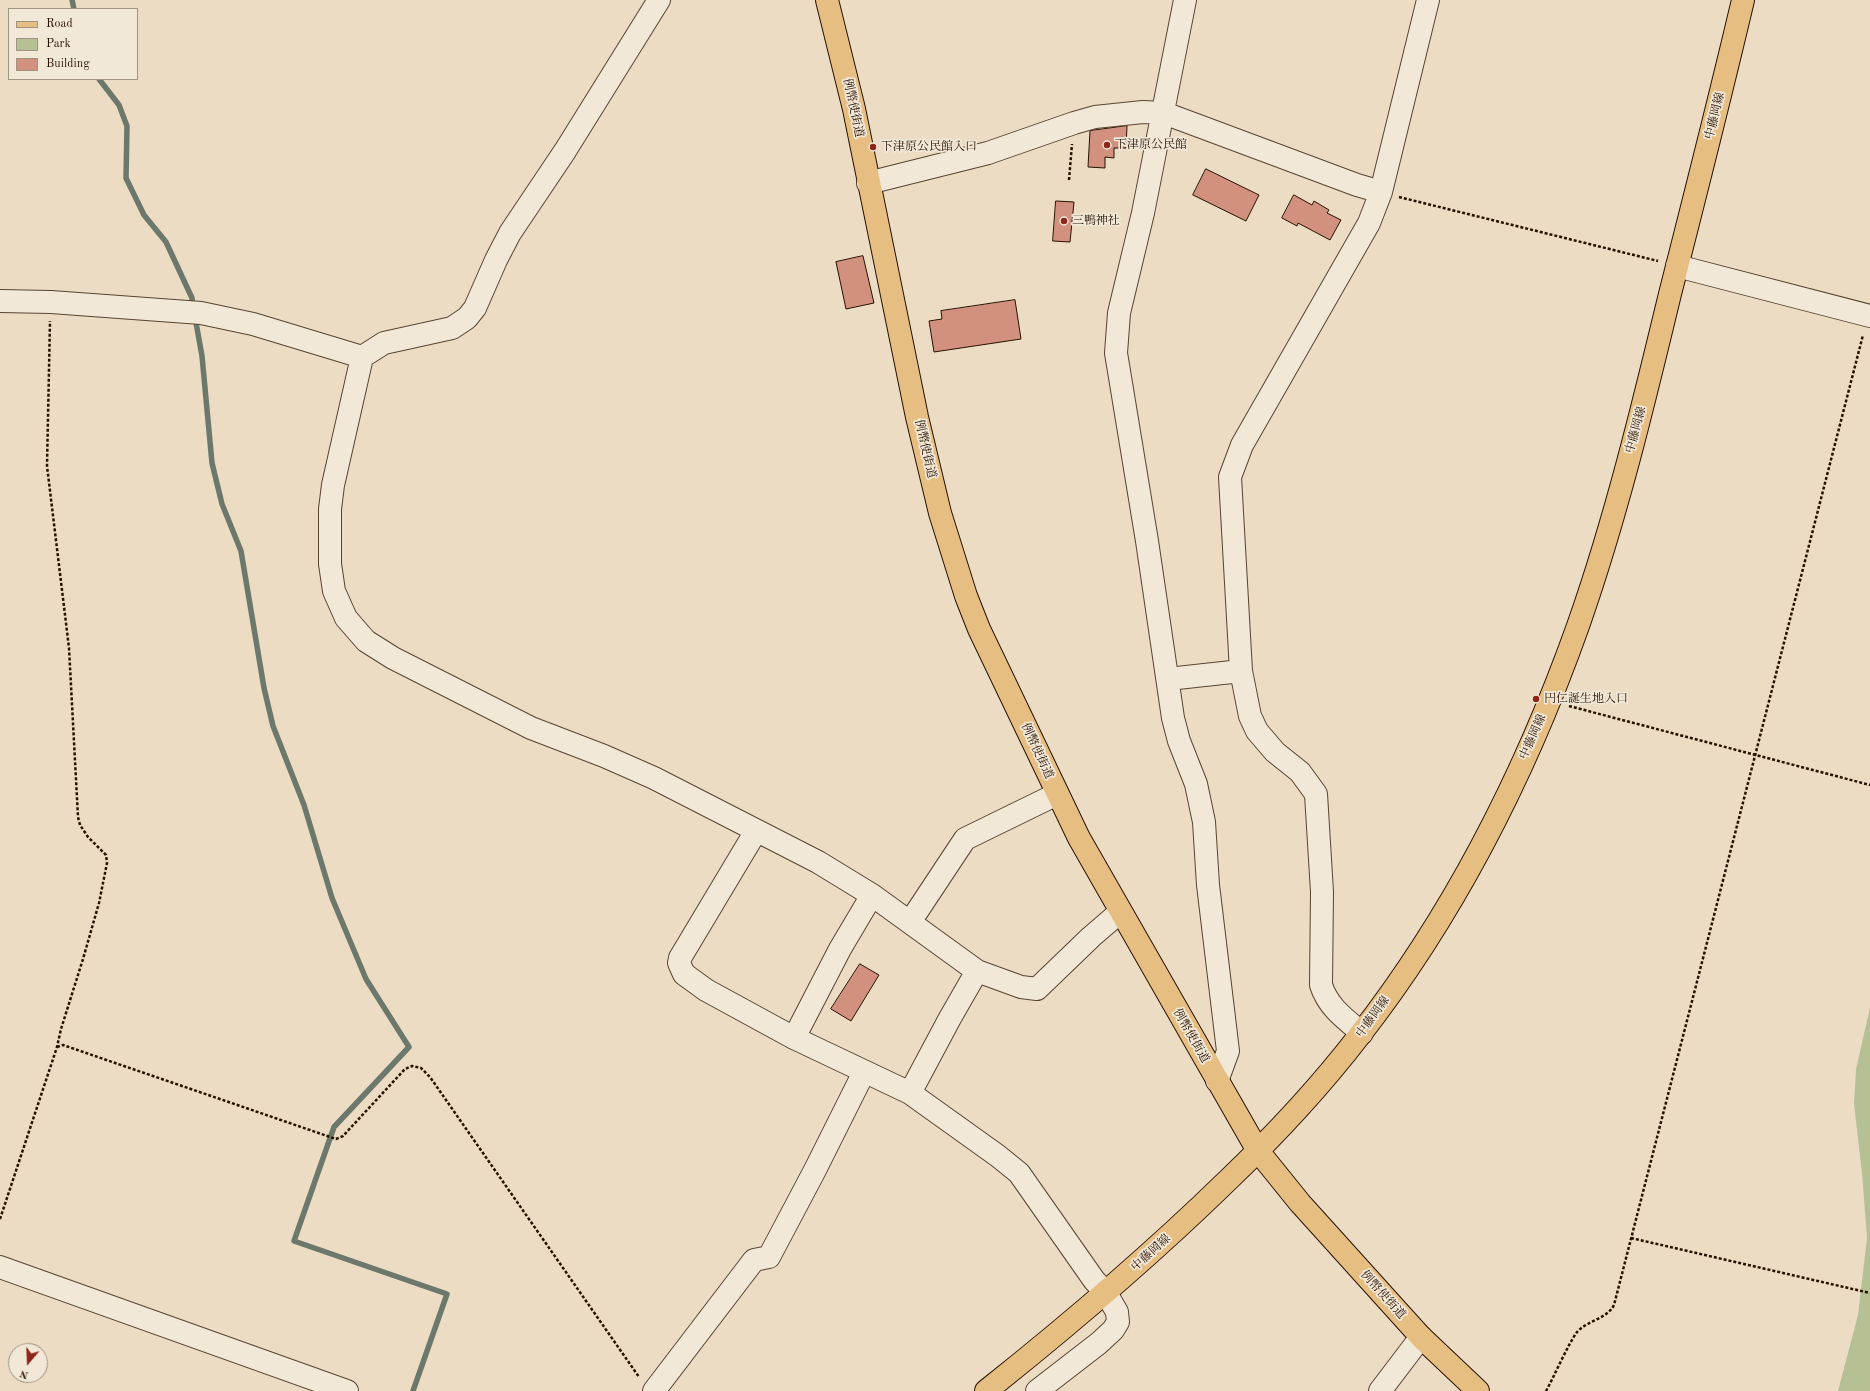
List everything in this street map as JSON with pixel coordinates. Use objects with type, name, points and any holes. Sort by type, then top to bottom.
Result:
[{"type":"main road","name":"例幣使街道","points":[[827,0],[854,109],[917,417],[940,513],[966,596],[1056,794],[1120,912],[1258,1151],[1300,1203],[1421,1338],[1478,1391]]},
{"type":"main road","name":"中藤岡線","points":[[986,1391],[1106,1293],[1184,1223],[1258,1151],[1306,1101],[1362,1033],[1432,931],[1468,873],[1502,808],[1550,700],[1578,626],[1601,555],[1641,415],[1742,0]]},
{"type":"street","points":[[659,0],[565,150],[510,233],[496,260],[475,308],[467,318],[452,328],[384,343],[362,357],[333,485],[330,509],[330,564],[334,591],[346,618],[366,641],[393,658],[531,728],[604,756],[654,778],[818,862],[872,895],[977,971],[1021,987],[1037,989],[1091,937],[1120,912]]},
{"type":"street","points":[[1185,0],[1164,113],[1143,213],[1118,313],[1116,353],[1179,741],[1196,784],[1204,822],[1209,892],[1227,1045],[1225,1063],[1217,1081]]},
{"type":"street","points":[[1362,1033],[1331,1006],[1324,995],[1321,985],[1322,892],[1316,794],[1300,772],[1275,752],[1257,731],[1250,716],[1241,671],[1230,477],[1242,446],[1369,223],[1382,192],[1428,0]]},
{"type":"street","points":[[868,183],[988,153],[1074,122],[1095,117],[1143,112],[1164,113],[1357,185],[1382,192]]},
{"type":"street","points":[[1677,266],[1869,316]]},
{"type":"street","points":[[0,301],[51,302],[201,313],[230,318],[362,357]]},
{"type":"street","points":[[1168,679],[1241,671]]},
{"type":"street","points":[[910,922],[965,840],[1056,794]]},
{"type":"street","points":[[756,831],[686,947],[679,963],[684,974],[706,990],[794,1038],[910,1093],[998,1156],[1019,1173],[1094,1280],[1106,1293],[1118,1312],[1118,1322],[1113,1330],[1099,1343],[1037,1391]]},
{"type":"street","points":[[794,1038],[840,949],[872,895]]},
{"type":"street","points":[[910,1093],[977,971]]},
{"type":"street","points":[[648,1386],[754,1260],[770,1256],[864,1072]]},
{"type":"street","points":[[0,1268],[347,1391]]},
{"type":"street","points":[[1380,1391],[1421,1338]]},
{"type":"path","points":[[1069,180],[1074,122]]},
{"type":"path","points":[[1382,192],[1677,266]]},
{"type":"path","points":[[0,1219],[57,1047],[99,903],[107,863],[106,855],[88,837],[80,825],[78,817],[69,648],[47,466],[51,302]]},
{"type":"path","points":[[1546,1391],[1577,1333],[1586,1323],[1611,1312],[1614,1305],[1754,756],[1869,316]]},
{"type":"path","points":[[1550,700],[1754,756],[1870,785]]},
{"type":"path","points":[[57,1047],[63,1046],[336,1139],[343,1136],[405,1069],[412,1066],[421,1068],[430,1077],[648,1386]]},
{"type":"path","points":[[1631,1238],[1870,1293]]},
{"type":"green space","points":[[1870,1008],[1870,1391],[1838,1391],[1858,1315],[1867,1238],[1862,1173],[1854,1104],[1856,1069]]},
{"type":"building","name":"下津原公民館","points":[[1127,126],[1126,148],[1114,148],[1114,158],[1105,157],[1105,168],[1088,167],[1090,131]]},
{"type":"building","points":[[1206,169],[1259,195],[1246,221],[1193,195]]},
{"type":"building","points":[[1294,195],[1312,205],[1314,201],[1329,210],[1327,213],[1341,220],[1330,240],[1298,223],[1297,226],[1282,218]]},
{"type":"building","name":"三鴨神社","points":[[1056,201],[1074,202],[1070,242],[1053,241]]},
{"type":"building","points":[[863,256],[874,303],[846,309],[836,262]]},
{"type":"building","points":[[1015,300],[1021,339],[934,352],[929,321],[942,319],[941,311]]},
{"type":"building","points":[[860,964],[879,975],[851,1021],[831,1009]]},
{"type":"waterway","points":[[72,0],[74,8]]},
{"type":"waterway","points":[[100,80],[119,105],[127,126],[126,178],[144,215],[166,242],[192,298],[193,308]]},
{"type":"waterway","points":[[195,317],[202,356],[212,463],[222,504],[241,551],[264,688],[273,726],[304,805],[332,898],[366,979],[409,1047],[334,1127],[294,1241],[447,1294],[413,1391]]},
{"type":"place","name":"下津原公民館","points":[[1107,145]]},
{"type":"place","name":"下津原公民館入口","points":[[873,147]]},
{"type":"place","name":"三鴨神社","points":[[1064,221]]},
{"type":"place","name":"円仁誕生地入口","points":[[1536,699]]}]
